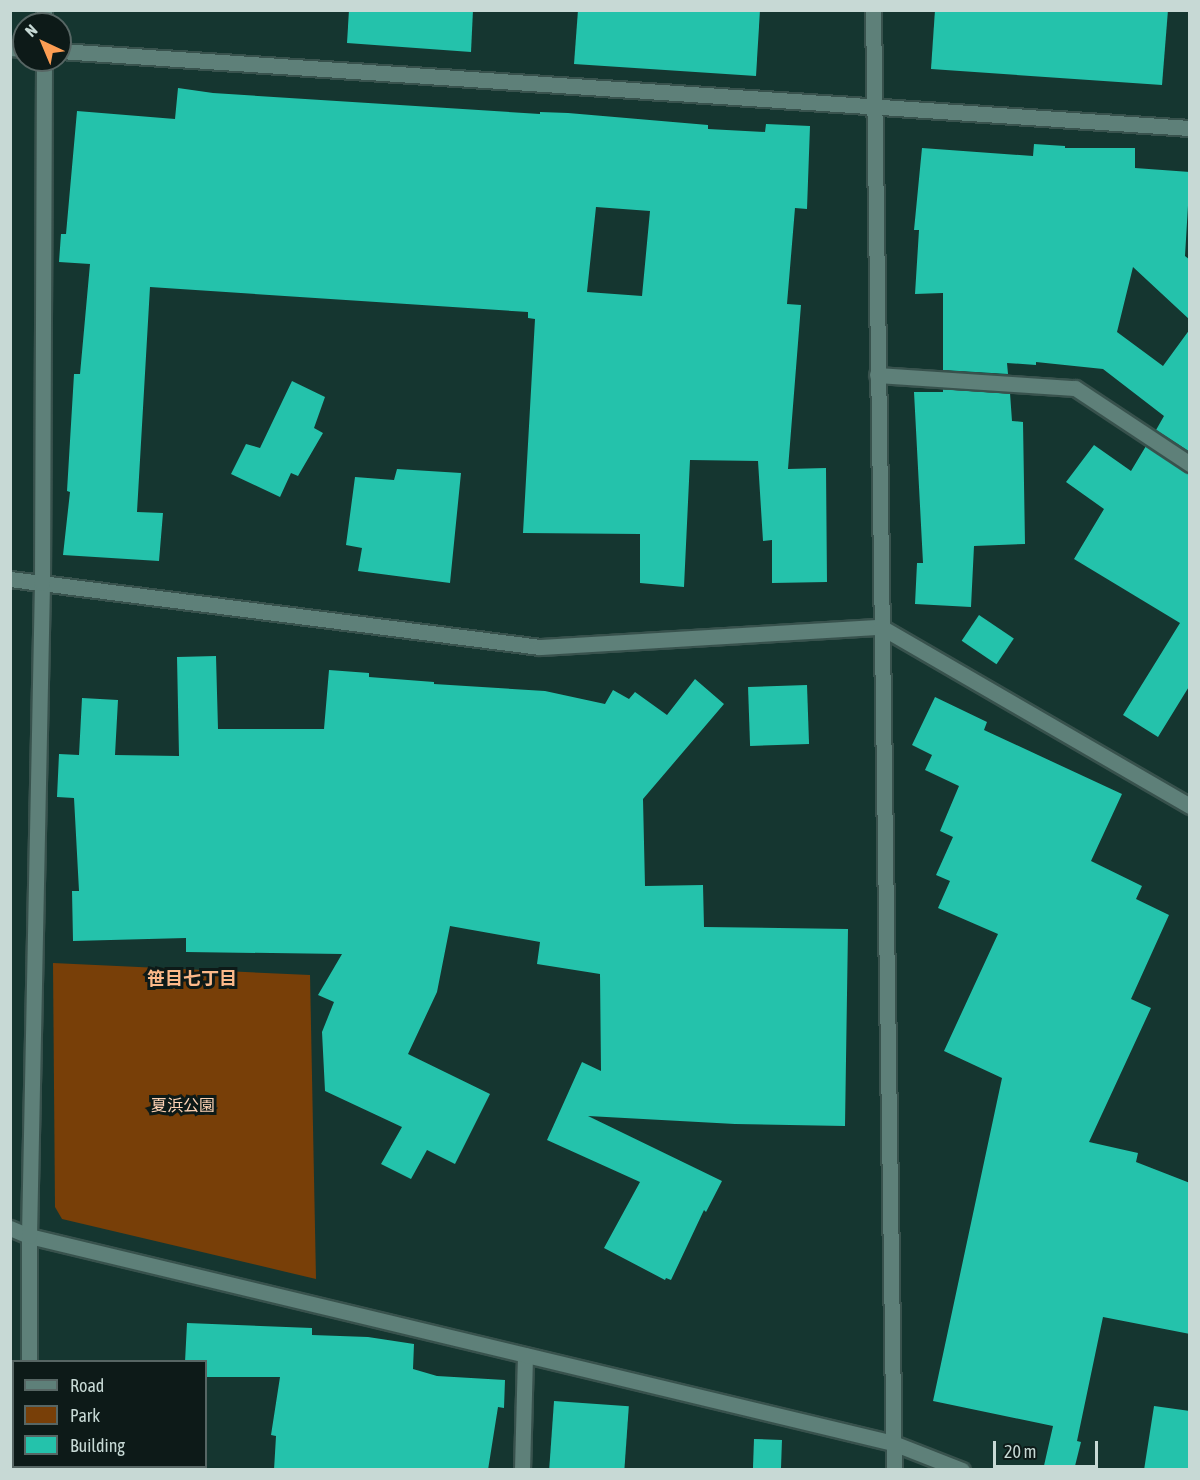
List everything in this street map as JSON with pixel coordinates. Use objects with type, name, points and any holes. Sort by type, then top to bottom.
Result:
[{"type":"street","points":[[873,10],[894,1470]]},
{"type":"street","points":[[72,52],[1190,128]]},
{"type":"street","points":[[29,1360],[29,1236],[42,583],[44,72]]},
{"type":"street","points":[[877,375],[1075,388],[1190,464]]},
{"type":"street","points":[[10,579],[540,647],[881,627],[1190,806]]},
{"type":"street","points":[[10,1228],[29,1236],[893,1443],[962,1470]]},
{"type":"street","points":[[522,1470],[525,1355]]},
{"type":"green space","name":"夏浜公園","points":[[53,963],[310,975],[316,1279],[62,1219],[55,1207]]},
{"type":"building","points":[[349,10],[473,10],[471,52],[347,43]]},
{"type":"building","points":[[578,10],[760,10],[756,76],[574,64]]},
{"type":"building","points":[[935,10],[1168,10],[1162,85],[931,69]]},
{"type":"building","points":[[178,88],[213,93],[540,114],[540,112],[568,113],[708,125],[708,129],[765,132],[766,124],[810,126],[807,209],[795,208],[787,304],[801,305],[788,469],[826,468],[827,582],[772,583],[772,540],[763,541],[758,461],[690,460],[684,587],[640,583],[640,534],[523,533],[535,319],[528,318],[528,312],[150,287],[137,512],[163,513],[159,561],[63,555],[70,492],[67,491],[74,374],[80,374],[90,264],[59,262],[61,234],[66,234],[77,111],[175,119]],"holes":[[[596,207],[650,211],[642,296],[587,292]]]},
{"type":"building","points":[[1034,144],[1065,146],[1065,148],[1135,148],[1135,168],[1190,172],[1185,256],[1190,260],[1190,320],[1133,267],[1117,332],[1163,366],[1190,329],[1190,452],[1156,430],[1164,416],[1103,369],[1036,362],[1036,365],[1007,363],[1008,374],[943,370],[943,293],[915,294],[919,230],[914,230],[922,148],[1033,156]]},
{"type":"building","points":[[292,381],[325,397],[314,428],[323,433],[298,476],[291,473],[280,497],[231,474],[246,444],[260,448]]},
{"type":"building","points":[[943,389],[1010,393],[1012,421],[1023,422],[1025,544],[974,546],[971,607],[915,604],[917,563],[923,563],[914,392],[943,392]]},
{"type":"building","points":[[1094,445],[1131,471],[1146,446],[1190,474],[1190,685],[1158,737],[1123,715],[1180,623],[1074,559],[1104,509],[1066,482]]},
{"type":"building","points":[[397,469],[461,473],[450,583],[358,571],[362,548],[346,545],[355,477],[394,480]]},
{"type":"building","points":[[979,615],[1014,638],[996,664],[962,641]]},
{"type":"building","points":[[216,656],[218,729],[324,729],[329,670],[369,673],[369,677],[434,682],[434,684],[545,691],[605,704],[613,690],[629,699],[635,692],[667,715],[695,679],[724,704],[643,799],[645,886],[703,885],[704,927],[848,929],[845,1126],[735,1124],[588,1116],[722,1181],[706,1212],[704,1210],[671,1280],[666,1278],[665,1280],[604,1248],[640,1182],[547,1140],[582,1062],[601,1071],[600,974],[537,964],[540,942],[450,926],[437,992],[408,1054],[490,1094],[455,1164],[427,1150],[411,1179],[381,1164],[402,1127],[325,1091],[322,1032],[334,1002],[318,995],[342,954],[186,952],[186,938],[73,941],[72,891],[79,891],[74,798],[57,797],[59,754],[79,755],[82,698],[118,700],[115,755],[179,756],[177,657]]},
{"type":"building","points":[[807,685],[809,744],[750,746],[748,687]]},
{"type":"building","points":[[935,697],[987,722],[984,730],[1122,794],[1091,861],[1142,886],[1136,899],[1169,915],[1131,999],[1151,1008],[1089,1142],[1138,1153],[1136,1162],[1190,1183],[1190,1334],[1103,1317],[1077,1441],[1081,1442],[1074,1470],[1043,1470],[1053,1426],[933,1401],[1002,1078],[944,1051],[998,934],[938,908],[950,881],[936,875],[953,837],[940,831],[959,786],[925,770],[932,755],[912,745]]},
{"type":"building","points":[[187,1323],[312,1328],[312,1335],[368,1337],[414,1344],[413,1369],[437,1376],[505,1380],[504,1408],[498,1407],[488,1470],[274,1470],[276,1436],[271,1435],[280,1377],[207,1377],[207,1360],[185,1360]]},
{"type":"building","points":[[554,1401],[629,1406],[624,1470],[549,1470]]},
{"type":"building","points":[[1154,1406],[1190,1411],[1190,1470],[1144,1470]]},
{"type":"building","points":[[754,1439],[782,1440],[781,1470],[753,1470]]},
{"type":"district","name":"笹目七丁目","points":[[192,979]]}]
